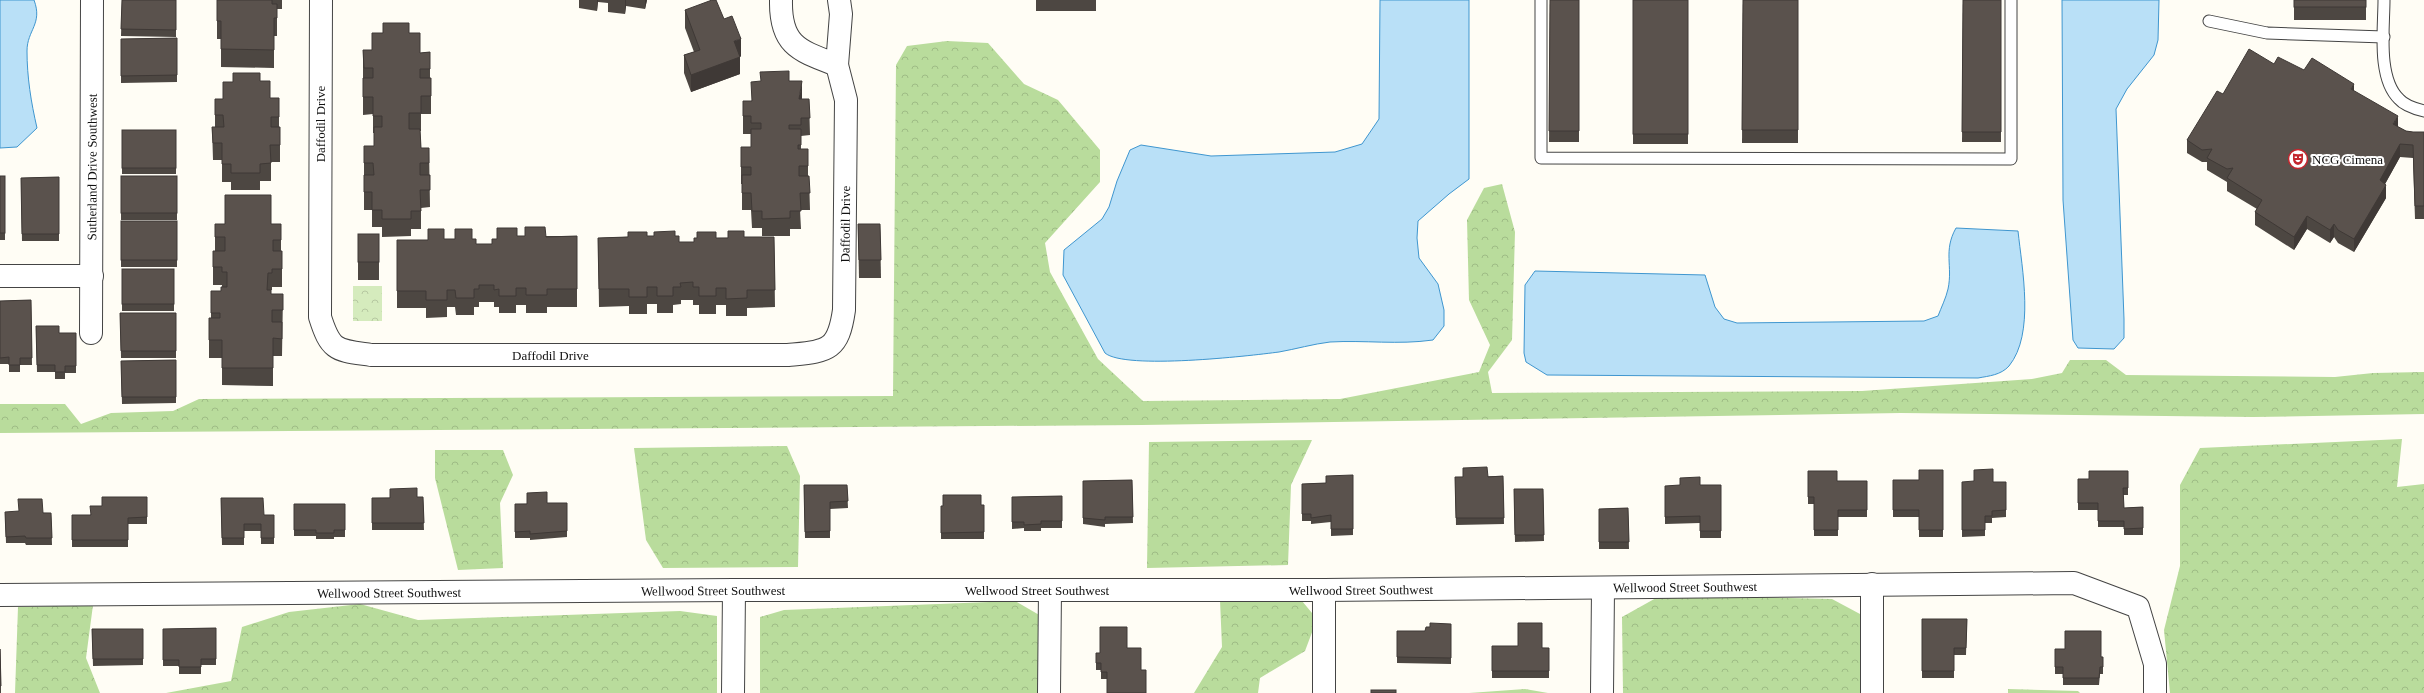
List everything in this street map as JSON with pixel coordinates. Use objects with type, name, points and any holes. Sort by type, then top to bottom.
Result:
[{"type":"street","name":"Sutherland Drive Southwest","points":[[92,0],[92,333]]},
{"type":"street","name":"Daffodil Drive","points":[[321,0],[320,317],[325,334],[332,346],[344,351],[371,355],[788,355],[816,352],[833,345],[841,332],[844,310],[846,100],[837,65],[841,14],[839,0]]},
{"type":"street","points":[[781,0],[786,29],[795,47],[837,65]]},
{"type":"street","points":[[0,276],[92,276]]},
{"type":"street","name":"Wellwood Street Southwest","points":[[0,595],[734,590],[1603,589],[1872,584],[2074,583],[2138,607],[2155,664],[2155,693]]},
{"type":"street","points":[[1872,584],[1872,693]]},
{"type":"street","points":[[1602,693],[1603,589]]},
{"type":"street","points":[[733,693],[734,590]]},
{"type":"street","points":[[1049,693],[1050,590]]},
{"type":"street","points":[[1324,590],[1324,693]]},
{"type":"lane","points":[[1541,0],[1541,158],[2003,159],[2011,159],[2011,0]]},
{"type":"lane","points":[[2384,0],[2384,55],[2388,83],[2399,100],[2424,111]]},
{"type":"lane","points":[[2209,21],[2267,32],[2384,37]]},
{"type":"green space","points":[[947,41],[988,43],[1024,84],[1058,100],[1100,150],[1100,182],[1045,243],[1050,272],[1098,359],[1143,401],[1340,399],[1479,372],[1490,345],[1469,300],[1467,220],[1484,188],[1502,184],[1515,232],[1512,340],[1488,372],[1492,393],[1862,391],[2032,379],[2062,373],[2070,360],[2106,360],[2126,375],[2335,377],[2373,373],[2424,372],[2424,414],[2253,417],[1901,413],[1142,425],[0,433],[0,404],[65,404],[81,424],[111,413],[173,411],[199,399],[893,396],[896,65],[907,46]]},
{"type":"green space","points":[[353,286],[382,286],[382,321],[353,321]]},
{"type":"green space","points":[[2402,439],[2397,487],[2424,484],[2424,693],[2170,693],[2164,630],[2180,566],[2180,485],[2200,448]]},
{"type":"green space","points":[[1312,440],[1291,485],[1288,565],[1147,568],[1149,442]]},
{"type":"green space","points":[[787,446],[800,476],[798,567],[663,568],[646,540],[634,448]]},
{"type":"green space","points":[[435,450],[503,450],[513,475],[500,503],[503,568],[458,570],[435,478]]},
{"type":"green space","points":[[1712,596],[1832,599],[1860,614],[1864,641],[1860,693],[1623,693],[1622,617],[1656,598]]},
{"type":"green space","points":[[1220,600],[1302,601],[1317,619],[1305,651],[1260,678],[1258,693],[1194,693],[1222,647]]},
{"type":"green space","points":[[1015,601],[1041,616],[1042,693],[760,693],[760,617],[784,610]]},
{"type":"green space","points":[[360,604],[418,620],[680,611],[717,616],[717,693],[166,693],[231,681],[242,627],[289,612]]},
{"type":"green space","points":[[93,605],[86,658],[100,693],[15,693],[18,607]]},
{"type":"green space","points":[[1525,689],[1548,693],[1469,693]]},
{"type":"green space","points":[[2008,689],[2078,691],[2080,693],[2008,693]]},
{"type":"water","points":[[0,0],[34,0],[37,15],[29,38],[27,61],[30,90],[37,128],[17,147],[0,148]]},
{"type":"water","points":[[1380,0],[1469,0],[1469,179],[1418,221],[1417,238],[1419,258],[1438,284],[1444,310],[1444,326],[1433,340],[1407,342],[1330,342],[1279,352],[1216,359],[1136,361],[1117,358],[1105,353],[1063,275],[1064,250],[1102,219],[1109,207],[1117,181],[1130,150],[1141,145],[1211,156],[1335,152],[1362,144],[1379,119]]},
{"type":"water","points":[[2062,0],[2159,0],[2158,40],[2154,55],[2127,89],[2116,109],[2124,338],[2114,349],[2078,348],[2073,340],[2063,200]]},
{"type":"water","points":[[1956,228],[2018,231],[2025,301],[2022,337],[2017,353],[2009,366],[1995,375],[1978,378],[1547,375],[1526,362],[1524,353],[1525,285],[1535,271],[1705,275],[1715,307],[1724,319],[1737,323],[1924,321],[1938,316],[1946,296],[1950,273],[1950,244]]},
{"type":"building","points":[[122,0],[176,0],[176,30],[121,29]]},
{"type":"building","points":[[217,0],[272,0],[272,4],[277,4],[277,18],[274,18],[274,50],[221,49],[221,21],[217,21]]},
{"type":"building","points":[[712,0],[716,0],[724,19],[732,16],[741,39],[734,41],[740,57],[691,75],[684,55],[700,50],[685,10]]},
{"type":"building","points":[[1550,0],[1579,0],[1579,131],[1549,131]]},
{"type":"building","points":[[1633,0],[1688,0],[1688,134],[1633,134]]},
{"type":"building","points":[[1743,0],[1798,0],[1798,130],[1742,130]]},
{"type":"building","points":[[1963,0],[2001,0],[2001,132],[1962,132]]},
{"type":"building","points":[[2294,0],[2366,0],[2366,7],[2294,7]]},
{"type":"building","points":[[383,23],[409,23],[409,33],[420,33],[420,53],[430,52],[430,69],[420,69],[420,78],[431,78],[431,96],[421,96],[421,113],[409,113],[409,129],[420,129],[421,148],[429,148],[429,163],[420,163],[420,175],[430,175],[430,190],[420,190],[421,211],[411,211],[411,219],[382,219],[382,210],[372,210],[372,192],[364,192],[364,175],[374,175],[373,163],[364,163],[364,146],[374,146],[374,127],[382,127],[382,116],[373,116],[373,97],[363,97],[363,78],[373,78],[373,68],[364,68],[363,50],[372,50],[372,33],[383,33]]},
{"type":"building","points":[[177,38],[177,75],[121,76],[121,39]]},
{"type":"building","name":"NCG Cimena","points":[[2249,49],[2274,64],[2278,57],[2304,70],[2312,58],[2354,84],[2351,89],[2398,116],[2393,124],[2406,131],[2424,132],[2424,206],[2415,206],[2413,145],[2400,144],[2380,180],[2386,185],[2354,239],[2338,230],[2334,224],[2330,230],[2307,216],[2294,237],[2255,212],[2262,200],[2227,178],[2233,168],[2227,169],[2207,158],[2212,149],[2202,150],[2187,140],[2217,91],[2223,94]]},
{"type":"building","points":[[789,71],[789,81],[802,81],[799,99],[809,99],[810,118],[801,118],[801,125],[789,125],[789,129],[801,129],[801,145],[798,145],[798,149],[808,149],[808,166],[799,166],[799,176],[809,176],[810,193],[800,193],[801,211],[790,211],[790,218],[762,219],[762,211],[752,211],[751,193],[742,193],[742,175],[751,175],[751,167],[741,167],[741,147],[751,147],[751,129],[761,129],[761,123],[751,123],[751,116],[743,116],[743,101],[752,101],[751,82],[761,81],[760,72]]},
{"type":"building","points":[[233,73],[260,73],[260,81],[270,81],[270,98],[279,98],[279,117],[271,117],[271,127],[280,127],[280,145],[270,145],[271,163],[260,164],[260,173],[231,173],[231,164],[222,164],[222,143],[213,143],[212,127],[224,127],[223,115],[215,115],[215,99],[223,99],[223,82],[233,82]]},
{"type":"building","points":[[122,130],[176,130],[176,168],[122,168]]},
{"type":"building","points":[[0,176],[5,176],[5,233],[0,233]]},
{"type":"building","points":[[121,176],[177,176],[177,213],[121,213]]},
{"type":"building","points":[[59,177],[59,234],[22,234],[21,178]]},
{"type":"building","points":[[225,195],[271,195],[271,224],[281,224],[281,240],[273,240],[273,251],[282,251],[282,269],[272,269],[272,273],[268,273],[267,290],[271,290],[271,294],[283,294],[283,310],[272,310],[272,322],[282,322],[282,339],[273,338],[273,368],[222,368],[222,340],[209,340],[209,318],[220,318],[220,313],[211,313],[211,291],[221,291],[221,287],[227,287],[227,272],[222,272],[222,267],[213,267],[213,251],[225,251],[225,237],[215,237],[215,224],[225,224]]},
{"type":"building","points":[[121,221],[177,221],[177,260],[121,260]]},
{"type":"building","points":[[858,224],[880,224],[881,260],[859,260]]},
{"type":"building","points":[[525,227],[545,227],[546,237],[577,236],[577,289],[547,289],[547,295],[526,295],[526,288],[516,288],[516,296],[499,296],[499,289],[494,290],[494,285],[479,285],[479,289],[474,289],[474,298],[456,298],[455,290],[447,290],[447,300],[426,300],[426,291],[397,291],[397,240],[428,240],[428,229],[444,229],[444,239],[455,239],[455,229],[472,229],[472,239],[476,239],[476,244],[492,244],[492,239],[497,239],[497,228],[517,228],[517,236],[525,236]]},
{"type":"building","points":[[675,231],[675,236],[679,236],[679,242],[694,242],[694,238],[697,238],[697,232],[716,232],[716,238],[728,238],[728,231],[744,231],[744,237],[774,237],[775,290],[747,290],[747,298],[726,299],[726,288],[716,288],[716,296],[699,296],[699,287],[693,287],[693,282],[680,283],[681,287],[673,287],[673,296],[657,296],[657,287],[647,287],[647,297],[629,297],[629,289],[599,289],[598,238],[628,237],[628,232],[647,232],[647,236],[654,236],[654,232]]},
{"type":"building","points":[[358,234],[379,234],[379,262],[358,262]]},
{"type":"building","points":[[122,269],[174,269],[174,304],[122,304]]},
{"type":"building","points":[[31,300],[32,358],[20,358],[20,365],[9,365],[9,357],[0,358],[0,301]]},
{"type":"building","points":[[120,313],[176,313],[176,351],[121,351]]},
{"type":"building","points":[[36,326],[59,326],[59,333],[76,333],[76,366],[65,366],[65,372],[55,372],[55,365],[37,365]]},
{"type":"building","points":[[176,360],[176,397],[122,397],[121,361]]},
{"type":"building","points":[[1487,467],[1488,477],[1503,476],[1504,518],[1456,518],[1455,477],[1463,477],[1463,468]]},
{"type":"building","points":[[1993,469],[1993,482],[2006,482],[2006,510],[1992,511],[1992,516],[1985,516],[1985,530],[1962,530],[1962,482],[1974,481],[1974,470]]},
{"type":"building","points":[[1919,470],[1943,470],[1943,530],[1919,530],[1919,510],[1893,510],[1893,480],[1919,480]]},
{"type":"building","points":[[1808,471],[1837,471],[1837,481],[1867,481],[1867,510],[1838,510],[1838,530],[1814,530],[1814,497],[1808,497]]},
{"type":"building","points":[[2089,471],[2128,471],[2128,488],[2123,488],[2124,508],[2143,507],[2143,528],[2124,529],[2124,521],[2098,521],[2098,503],[2078,503],[2078,479],[2089,479]]},
{"type":"building","points":[[1353,475],[1353,529],[1331,529],[1331,515],[1311,518],[1311,514],[1302,514],[1302,484],[1326,483],[1326,476]]},
{"type":"building","points":[[1700,477],[1700,485],[1721,485],[1721,531],[1700,531],[1700,516],[1665,517],[1665,486],[1680,485],[1680,478]]},
{"type":"building","points":[[1132,480],[1133,517],[1105,517],[1105,520],[1083,518],[1083,481]]},
{"type":"building","points":[[804,485],[847,485],[848,501],[830,502],[830,531],[805,532]]},
{"type":"building","points":[[417,488],[417,497],[423,497],[424,523],[372,523],[372,498],[390,498],[390,489]]},
{"type":"building","points":[[1514,489],[1543,489],[1544,535],[1515,535]]},
{"type":"building","points":[[547,492],[547,503],[567,503],[567,531],[530,534],[530,531],[515,532],[515,504],[527,504],[527,493]]},
{"type":"building","points":[[943,495],[981,495],[981,505],[984,505],[984,532],[941,533],[941,506],[943,506]]},
{"type":"building","points":[[1062,496],[1062,521],[1041,521],[1041,524],[1024,525],[1024,522],[1012,522],[1012,497]]},
{"type":"building","points":[[102,497],[147,497],[147,517],[128,518],[128,540],[72,540],[72,515],[91,515],[90,506],[102,506]]},
{"type":"building","points":[[221,498],[263,498],[264,515],[274,515],[274,538],[261,538],[261,524],[244,524],[244,538],[222,538]]},
{"type":"building","points":[[18,499],[42,499],[43,513],[51,513],[52,538],[26,538],[25,536],[6,537],[5,512],[19,511]]},
{"type":"building","points":[[294,504],[345,504],[345,530],[334,530],[334,533],[316,533],[316,530],[294,530]]},
{"type":"building","points":[[1628,508],[1629,542],[1599,542],[1599,509]]},
{"type":"building","points":[[1922,619],[1967,619],[1966,648],[1954,648],[1954,671],[1922,671]]},
{"type":"building","points":[[1430,623],[1451,624],[1451,658],[1397,657],[1397,631],[1425,631],[1426,627],[1430,627]]},
{"type":"building","points":[[1518,623],[1542,623],[1542,648],[1549,648],[1549,671],[1492,671],[1492,646],[1518,646]]},
{"type":"building","points":[[1100,627],[1127,627],[1127,648],[1141,648],[1141,670],[1146,670],[1146,693],[1107,693],[1107,672],[1101,672],[1101,663],[1096,663],[1096,653],[1100,653]]},
{"type":"building","points":[[216,628],[216,659],[201,659],[201,667],[179,667],[179,660],[163,660],[163,629]]},
{"type":"building","points":[[92,629],[143,629],[143,659],[93,659]]},
{"type":"building","points":[[2065,631],[2101,631],[2101,657],[2103,657],[2103,667],[2100,667],[2099,678],[2063,678],[2063,667],[2055,667],[2055,649],[2065,649]]},
{"type":"building","points":[[0,649],[1,686],[0,686]]},
{"type":"building","points":[[1371,690],[1396,690],[1396,693],[1371,693]]},
{"type":"place","name":"NCG Cimena","points":[[2298,159]]}]
